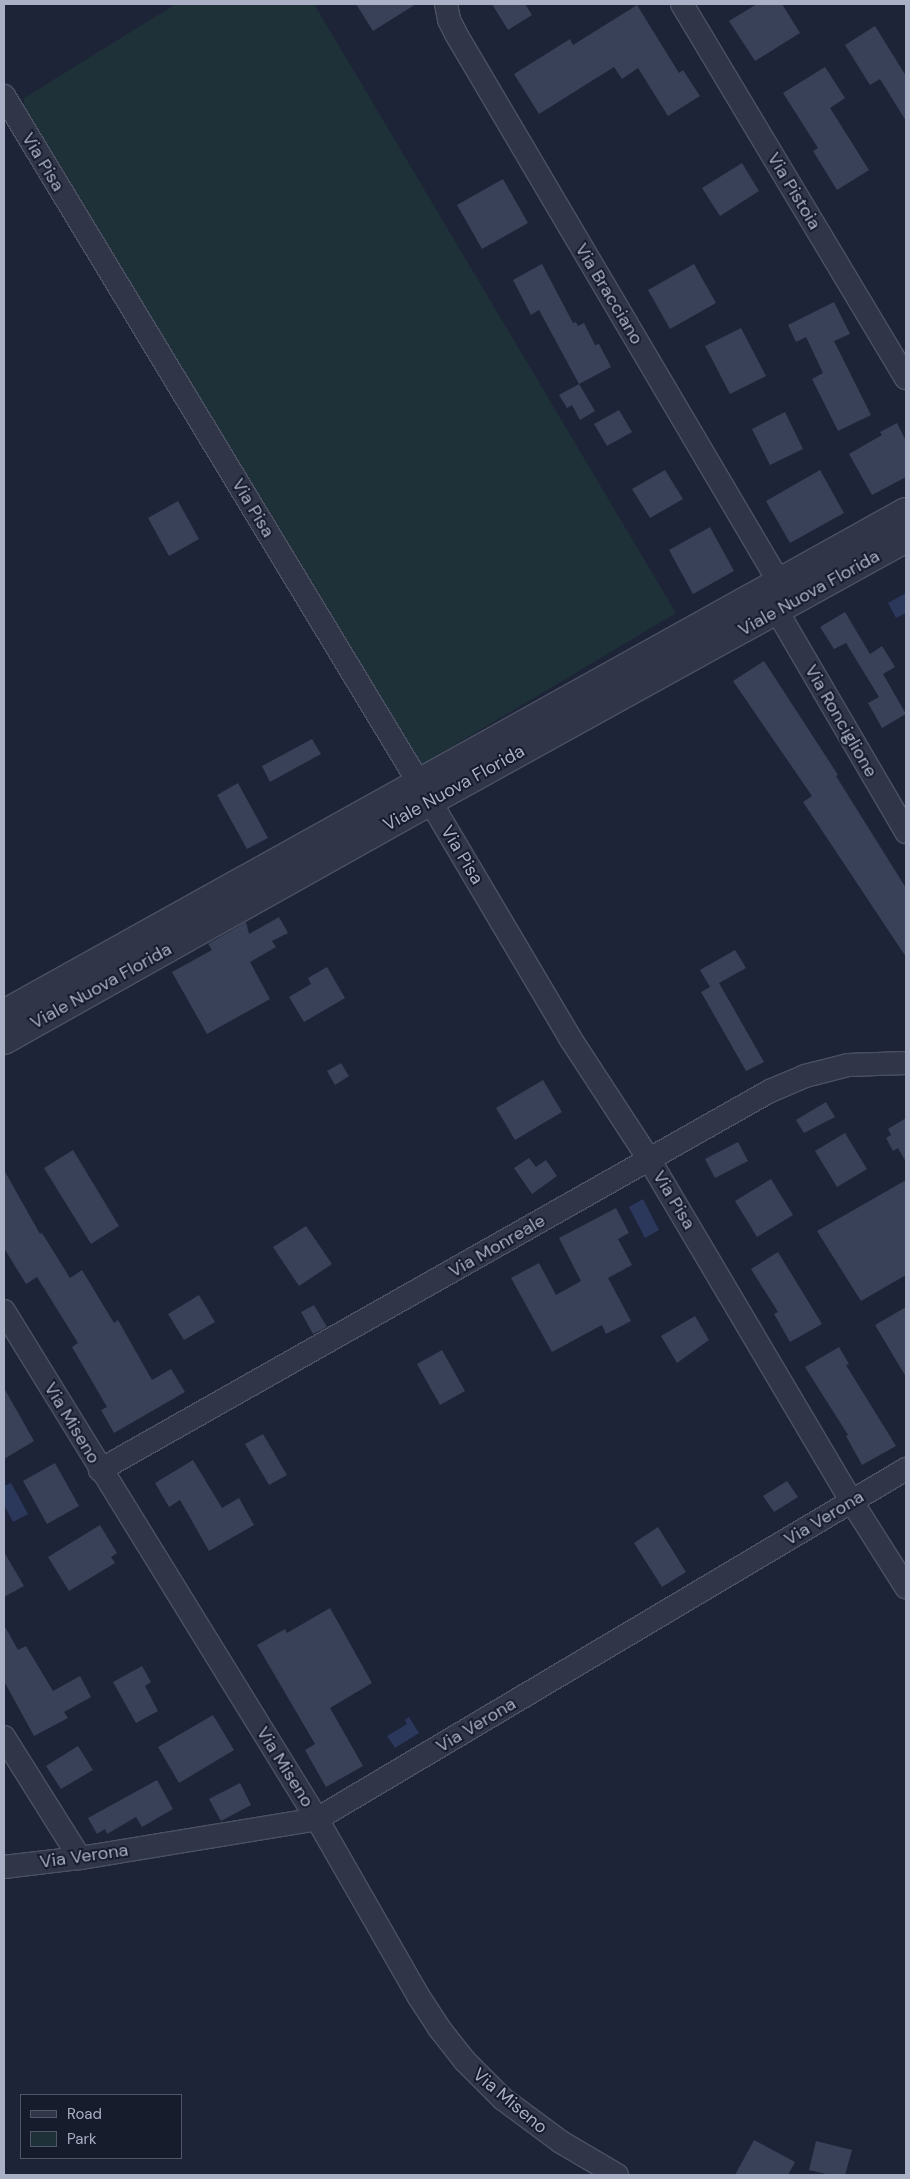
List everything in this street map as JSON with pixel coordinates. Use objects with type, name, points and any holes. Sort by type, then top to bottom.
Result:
[{"type":"street","name":"Via Bracciano","points":[[446,4],[449,20],[456,34],[779,582]]},
{"type":"street","name":"Via Pistoia","points":[[682,4],[906,378]]},
{"type":"street","name":"Via Pisa","points":[[4,96],[424,792],[570,1038],[649,1159],[852,1502],[906,1587]]},
{"type":"street","name":"Viale Nuova Florida","points":[[4,1014],[424,792],[649,668],[779,582],[906,512]]},
{"type":"street","name":"Viale Nuova Florida","points":[[649,668],[777,611],[906,538]]},
{"type":"street","points":[[777,611],[775,604],[781,591],[779,582]]},
{"type":"street","name":"Via Ronciglione","points":[[777,611],[906,832]]},
{"type":"street","name":"Viale Nuova Florida","points":[[4,1040],[424,792]]},
{"type":"street","name":"Via Monreale","points":[[100,1470],[649,1159],[794,1080],[848,1064],[906,1063]]},
{"type":"street","name":"Via Miseno","points":[[4,1311],[100,1470],[317,1819],[419,1998],[464,2061],[492,2090],[517,2111],[577,2153],[617,2175]]},
{"type":"street","name":"Via Verona","points":[[4,1866],[80,1858],[317,1819],[852,1502],[906,1468]]},
{"type":"street","points":[[4,1737],[80,1858]]},
{"type":"green space","points":[[176,4],[314,4],[676,613],[418,767],[23,112],[24,98]]},
{"type":"water","points":[[906,593],[906,613],[896,618],[888,603]]},
{"type":"water","points":[[643,1199],[659,1230],[645,1238],[629,1207]]},
{"type":"water","points":[[11,1483],[28,1514],[13,1522],[4,1505],[4,1486]]},
{"type":"water","points":[[409,1717],[419,1733],[395,1748],[387,1736],[407,1724],[405,1720]]},
{"type":"building","points":[[356,4],[416,4],[373,31]]},
{"type":"building","points":[[492,4],[525,4],[532,15],[508,30]]},
{"type":"building","points":[[757,4],[782,4],[800,33],[755,61],[729,21]]},
{"type":"building","points":[[637,5],[679,73],[683,70],[700,96],[668,116],[638,68],[622,79],[614,67],[539,114],[514,74],[570,39],[573,45]]},
{"type":"building","points":[[875,26],[906,76],[906,121],[880,79],[870,85],[845,45]]},
{"type":"building","points":[[825,67],[845,98],[830,108],[869,170],[837,190],[813,151],[818,148],[783,93]]},
{"type":"building","points":[[742,163],[759,191],[720,216],[702,188]]},
{"type":"building","points":[[503,179],[528,223],[482,249],[457,205]]},
{"type":"building","points":[[542,264],[573,323],[576,322],[578,326],[584,323],[595,345],[599,344],[611,367],[579,384],[539,310],[531,315],[513,280]]},
{"type":"building","points":[[694,264],[716,303],[670,329],[648,290]]},
{"type":"building","points":[[834,302],[850,334],[834,341],[871,415],[838,431],[812,379],[823,373],[806,337],[796,342],[788,325]]},
{"type":"building","points":[[741,328],[766,376],[730,394],[705,346]]},
{"type":"building","points":[[579,384],[595,411],[580,420],[572,405],[567,408],[559,395]]},
{"type":"building","points":[[619,410],[632,432],[607,446],[594,424]]},
{"type":"building","points":[[785,412],[803,449],[770,465],[752,429]]},
{"type":"building","points":[[897,423],[906,441],[906,477],[872,495],[849,454],[882,435],[880,432]]},
{"type":"building","points":[[665,470],[683,499],[650,518],[632,489]]},
{"type":"building","points":[[820,470],[844,513],[790,543],[766,501]]},
{"type":"building","points":[[178,501],[199,539],[169,556],[148,518]]},
{"type":"building","points":[[710,527],[734,571],[693,594],[669,550]]},
{"type":"building","points":[[845,612],[870,654],[882,646],[895,667],[883,674],[906,714],[882,728],[868,703],[879,697],[846,643],[834,649],[820,627]]},
{"type":"building","points":[[764,661],[838,775],[836,776],[906,888],[906,957],[803,802],[812,796],[733,681]]},
{"type":"building","points":[[312,739],[321,754],[270,782],[262,766]]},
{"type":"building","points":[[238,783],[268,838],[247,849],[217,795]]},
{"type":"building","points":[[279,917],[288,933],[272,941],[276,947],[250,962],[270,999],[207,1034],[172,972],[212,950],[208,944],[246,922],[249,934]]},
{"type":"building","points":[[735,950],[746,968],[719,983],[764,1062],[746,1071],[701,992],[710,987],[700,970]]},
{"type":"building","points":[[327,967],[345,998],[304,1022],[289,997],[311,984],[308,978]]},
{"type":"building","points":[[341,1063],[349,1076],[335,1085],[327,1071]]},
{"type":"building","points":[[543,1080],[562,1112],[515,1140],[496,1108]]},
{"type":"building","points":[[826,1102],[835,1117],[804,1133],[796,1120]]},
{"type":"building","points":[[906,1118],[906,1162],[898,1148],[893,1151],[886,1138],[891,1135],[888,1129]]},
{"type":"building","points":[[845,1133],[867,1169],[837,1187],[815,1151]]},
{"type":"building","points":[[738,1142],[748,1161],[715,1178],[705,1159]]},
{"type":"building","points":[[73,1150],[119,1226],[91,1244],[44,1168]]},
{"type":"building","points":[[529,1158],[536,1167],[546,1160],[557,1176],[532,1194],[514,1168]]},
{"type":"building","points":[[4,1170],[40,1234],[42,1233],[70,1278],[82,1270],[114,1323],[118,1320],[152,1380],[171,1369],[185,1392],[114,1433],[101,1410],[107,1407],[72,1347],[78,1343],[37,1277],[26,1284],[4,1248]]},
{"type":"building","points":[[771,1179],[793,1215],[757,1237],[735,1201]]},
{"type":"building","points":[[906,1180],[906,1275],[861,1301],[817,1231]]},
{"type":"building","points":[[616,1208],[629,1233],[618,1239],[632,1265],[608,1278],[631,1321],[606,1334],[602,1325],[552,1352],[511,1278],[539,1263],[556,1295],[581,1281],[559,1238]]},
{"type":"building","points":[[306,1226],[332,1264],[299,1286],[273,1247]]},
{"type":"building","points":[[778,1252],[822,1324],[790,1342],[774,1314],[778,1312],[751,1269]]},
{"type":"building","points":[[199,1295],[215,1322],[184,1340],[168,1314]]},
{"type":"building","points":[[314,1305],[327,1327],[313,1334],[301,1312]]},
{"type":"building","points":[[906,1307],[906,1377],[875,1325]]},
{"type":"building","points":[[695,1316],[709,1340],[677,1363],[661,1336]]},
{"type":"building","points":[[839,1347],[849,1364],[846,1365],[896,1446],[862,1465],[846,1436],[848,1435],[805,1367]]},
{"type":"building","points":[[442,1350],[465,1391],[440,1405],[417,1364]]},
{"type":"building","points":[[4,1388],[34,1441],[4,1459]]},
{"type":"building","points":[[263,1434],[287,1475],[269,1485],[245,1444]]},
{"type":"building","points":[[193,1460],[222,1508],[239,1498],[254,1525],[209,1551],[180,1500],[169,1507],[155,1483]]},
{"type":"building","points":[[55,1463],[79,1506],[47,1524],[23,1481]]},
{"type":"building","points":[[787,1481],[798,1497],[774,1512],[763,1496]]},
{"type":"building","points":[[100,1525],[117,1553],[111,1557],[115,1563],[69,1591],[48,1557]]},
{"type":"building","points":[[658,1527],[686,1572],[662,1587],[634,1543]]},
{"type":"building","points":[[4,1552],[24,1586],[4,1597]]},
{"type":"building","points":[[330,1608],[372,1683],[330,1708],[363,1766],[326,1787],[305,1750],[315,1744],[257,1645],[285,1629],[287,1633]]},
{"type":"building","points":[[4,1625],[18,1650],[26,1646],[53,1691],[80,1676],[91,1697],[64,1712],[68,1718],[34,1736],[4,1681]]},
{"type":"building","points":[[142,1666],[151,1682],[145,1686],[158,1711],[136,1723],[113,1682]]},
{"type":"building","points":[[213,1715],[234,1750],[179,1783],[158,1747]]},
{"type":"building","points":[[78,1746],[93,1770],[61,1789],[46,1766]]},
{"type":"building","points":[[157,1780],[173,1809],[142,1827],[136,1817],[107,1834],[105,1829],[97,1834],[88,1818]]},
{"type":"building","points":[[240,1783],[251,1805],[221,1821],[209,1799]]},
{"type":"building","points":[[754,2140],[795,2162],[788,2175],[735,2175]]},
{"type":"building","points":[[816,2141],[852,2150],[845,2175],[830,2175],[809,2170]]}]
